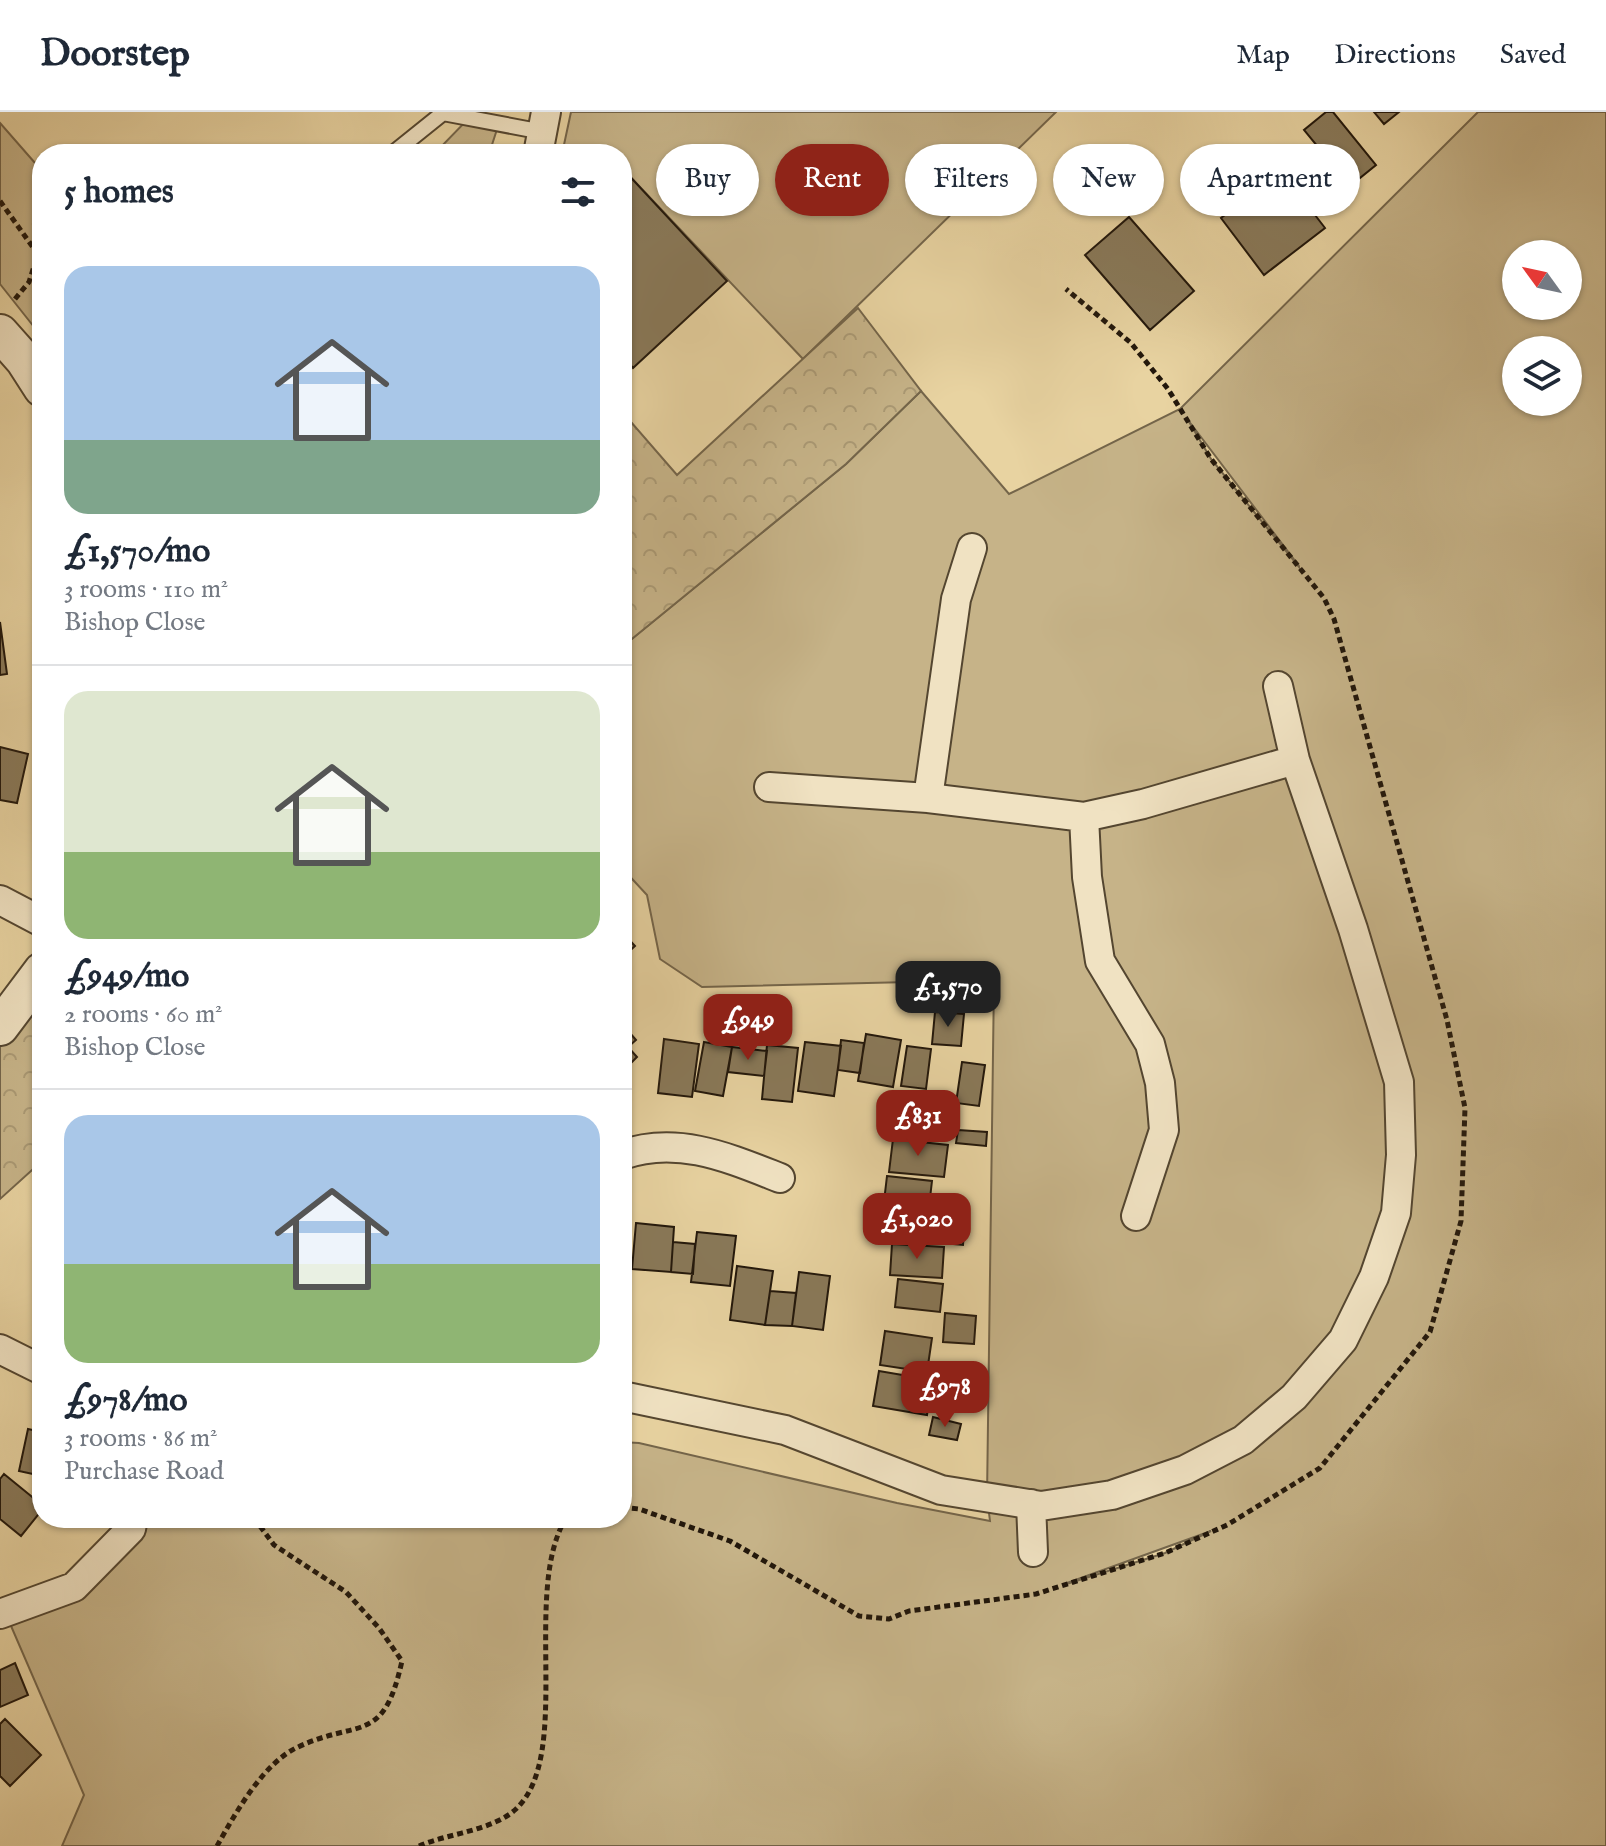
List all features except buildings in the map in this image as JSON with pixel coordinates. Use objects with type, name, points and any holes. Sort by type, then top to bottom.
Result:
[{"type":"street","points":[[0,333],[32,372]]},
{"type":"street","points":[[928,798],[956,599],[972,548]]},
{"type":"street","points":[[632,1398],[785,1430],[941,1490],[1041,1506],[1112,1495],[1185,1470],[1243,1440],[1294,1397],[1343,1340],[1374,1277],[1396,1213],[1401,1155],[1399,1082],[1353,929],[1295,760],[1278,686]]},
{"type":"street","points":[[769,787],[928,798],[1084,817],[1143,804],[1295,760]]},
{"type":"street","points":[[1084,817],[1087,877],[1100,961],[1150,1044],[1160,1083],[1164,1130],[1136,1216]]},
{"type":"street","points":[[0,900],[32,917]]},
{"type":"street","points":[[0,1027],[32,984]]},
{"type":"street","points":[[632,1153],[665,1147],[712,1152],[780,1178]]},
{"type":"street","points":[[0,1349],[32,1365]]},
{"type":"street","points":[[1031,1504],[1033,1552]]},
{"type":"street","points":[[0,1614],[74,1587],[131,1528]]},
{"type":"lane","points":[[404,144],[443,113],[542,133]]},
{"type":"path","points":[[0,201],[32,245]]},
{"type":"path","points":[[15,299],[29,282],[32,268]]},
{"type":"path","points":[[632,1508],[730,1541],[859,1616],[889,1619],[909,1611],[1036,1594],[1165,1553],[1214,1531],[1320,1468],[1430,1332],[1461,1221],[1465,1108],[1447,1020],[1334,619],[1324,598],[1211,459],[1168,389],[1131,343],[1066,289]]},
{"type":"path","points":[[217,1846],[249,1790],[296,1747],[364,1728],[393,1700],[402,1661],[379,1628],[346,1592],[274,1545],[261,1528]]},
{"type":"path","points":[[419,1846],[484,1826],[515,1810],[530,1791],[541,1749],[548,1664],[544,1603],[552,1546],[561,1528]]},
{"type":"green space","points":[[571,112],[1056,112],[1023,144],[905,144],[905,216],[949,216],[803,359],[667,216],[759,216],[759,144],[656,144],[656,204],[632,179],[632,144],[564,144]]},
{"type":"green space","points":[[1478,112],[1606,112],[1606,1846],[62,1846],[84,1795],[5,1612],[74,1587],[124,1528],[632,1528],[632,1443],[990,1521],[987,1497],[994,980],[702,987],[660,959],[647,895],[632,879],[632,639],[846,464],[921,391],[1009,494],[1180,409]],"holes":[[[1188,420],[1299,566],[1211,459]],[[1211,1531],[1165,1553],[1067,1584]]]},
{"type":"green space","points":[[469,118],[499,123],[492,144],[444,144]]},
{"type":"green space","points":[[0,123],[32,160],[32,324],[0,284]]},
{"type":"green space","points":[[858,308],[921,391],[846,464],[632,639],[632,423],[677,475]]},
{"type":"green space","points":[[32,1002],[32,1170],[0,1199],[0,1032]]}]
